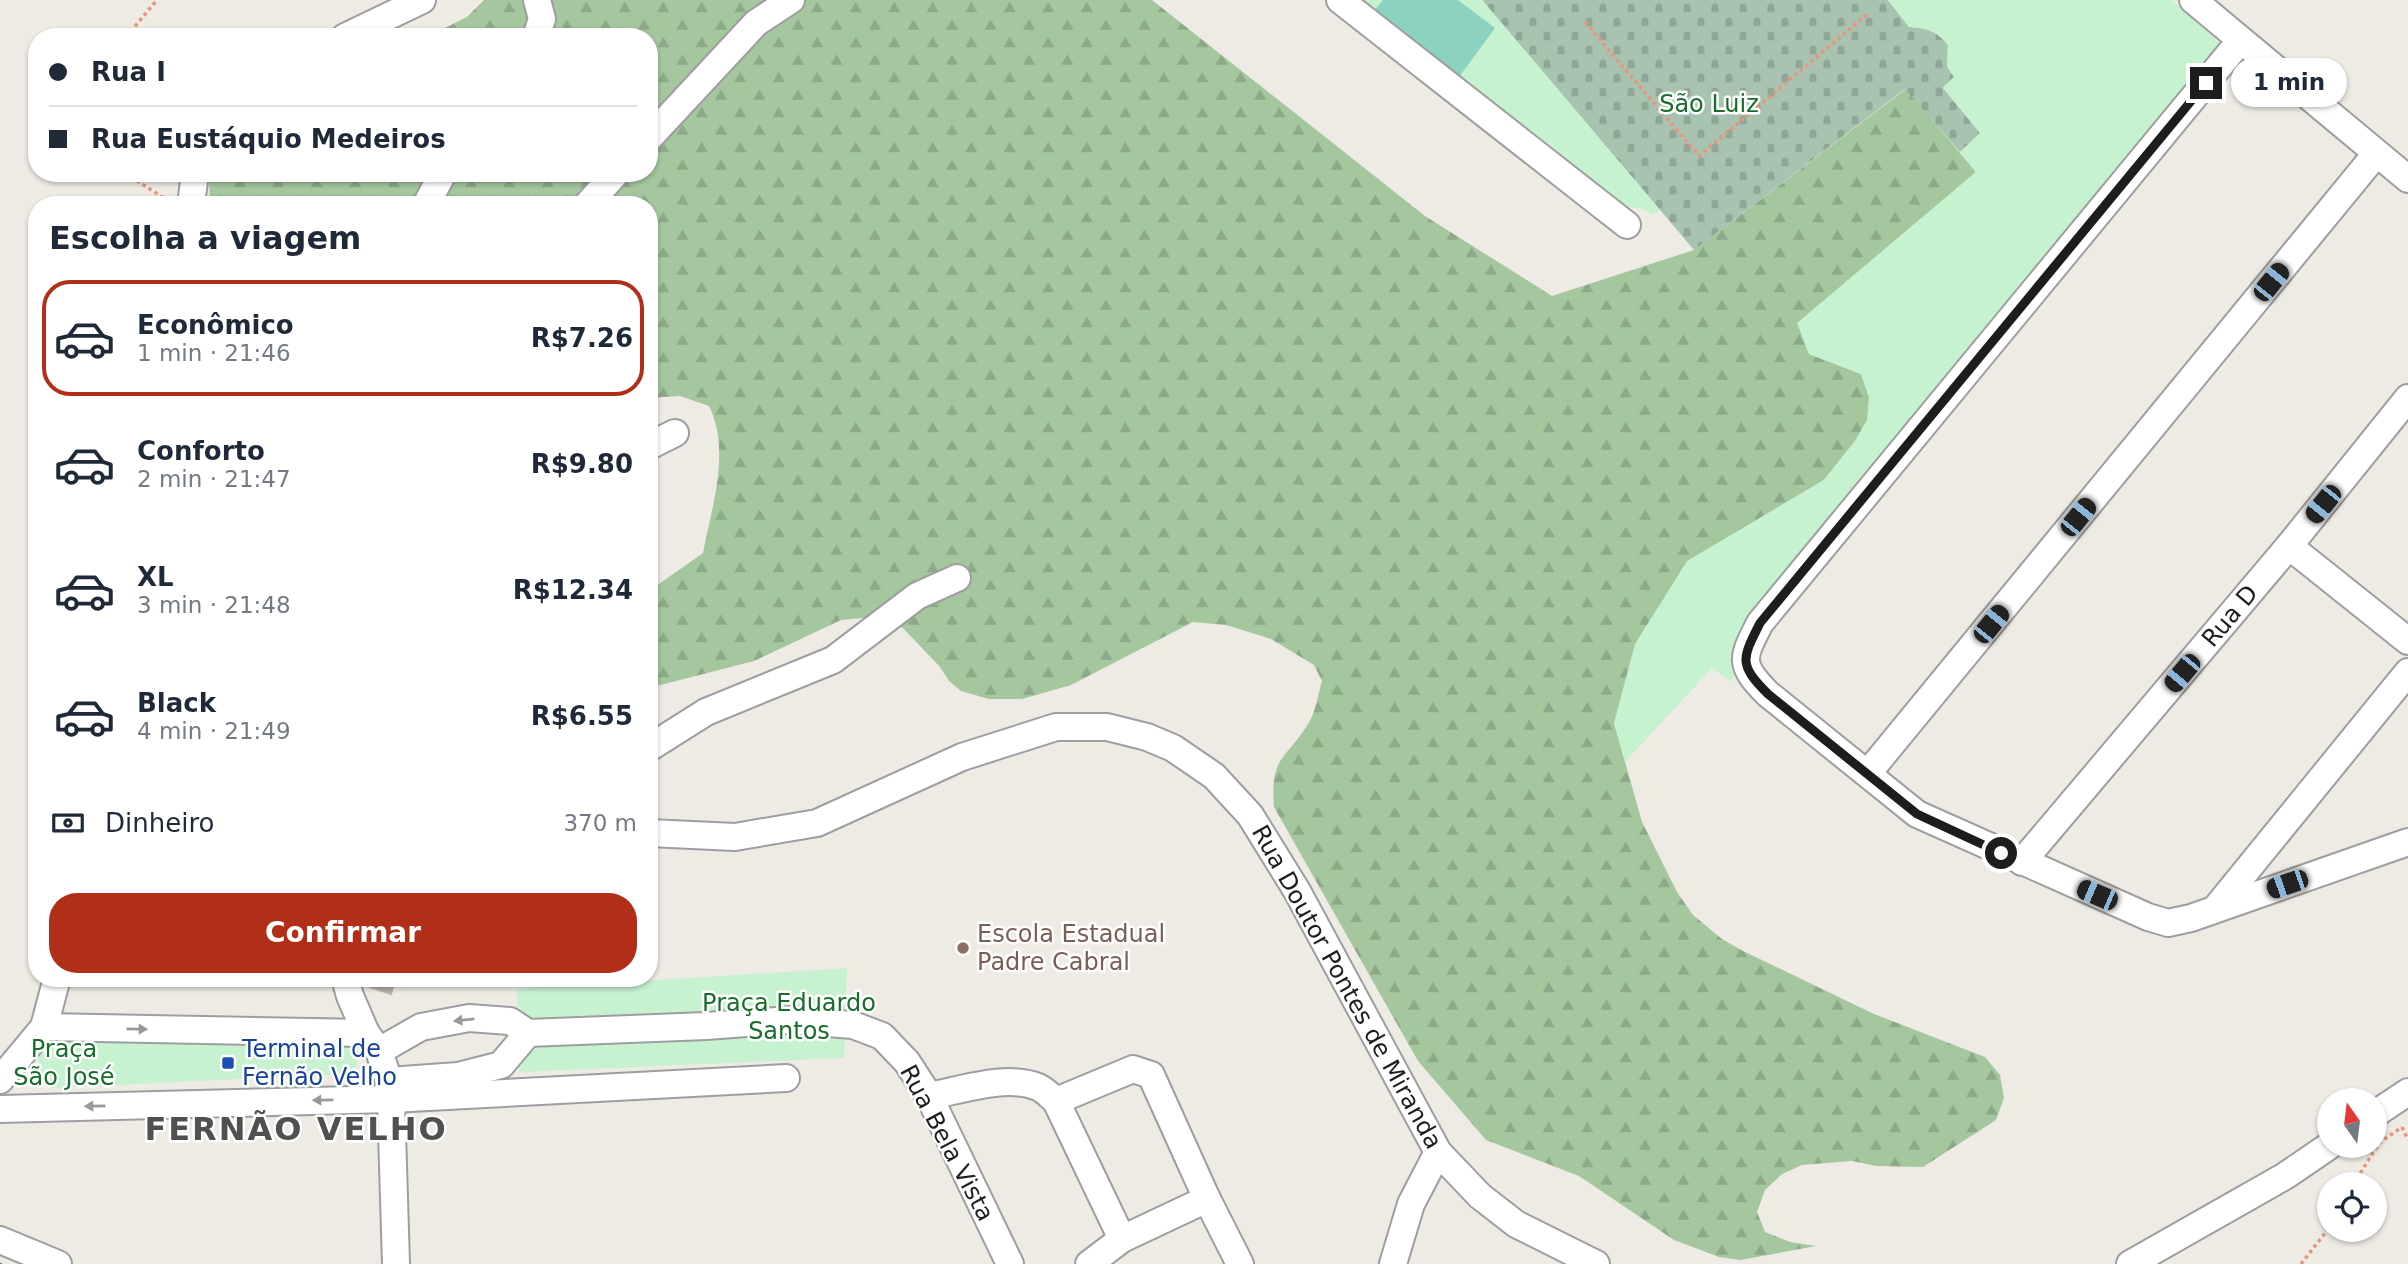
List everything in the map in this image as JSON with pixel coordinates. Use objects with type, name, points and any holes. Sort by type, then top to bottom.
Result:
[{"type":"street","points":[[364,28],[422,0]]},
{"type":"street","points":[[537,0],[542,19],[539,28]]},
{"type":"street","points":[[658,128],[756,23],[791,0]]},
{"type":"street","points":[[1340,0],[1627,225]]},
{"type":"street","points":[[2193,0],[2408,179]]},
{"type":"street","points":[[2240,41],[1760,623],[1747,650],[1746,664],[1751,677],[1768,694],[1917,814],[2148,917],[2168,923],[2191,918],[2408,842]]},
{"type":"street","points":[[1868,774],[2376,154]]},
{"type":"street","points":[[595,196],[609,182]]},
{"type":"street","name":"Rua D","points":[[2022,862],[2289,546],[2408,398]]},
{"type":"street","points":[[658,442],[675,433]]},
{"type":"street","points":[[2289,546],[2408,640]]},
{"type":"street","points":[[658,742],[706,712],[833,660],[917,596],[957,578]]},
{"type":"street","points":[[2215,909],[2408,672]]},
{"type":"street","name":"Rua Doutor Pontes de Miranda","points":[[658,833],[735,836],[817,823],[961,757],[1055,727],[1107,727],[1147,737],[1173,748],[1214,776],[1250,815],[1297,891],[1438,1152],[1480,1196],[1516,1224],[1596,1264]]},
{"type":"street","points":[[0,1080],[44,1027],[55,987]]},
{"type":"street","points":[[348,987],[390,1090],[396,1264]]},
{"type":"street","points":[[44,1027],[372,1042],[421,1027],[469,1018],[510,1021],[528,1033],[501,1065],[390,1090]]},
{"type":"street","name":"Rua Bela Vista","points":[[528,1033],[789,1020],[853,1025],[882,1036],[907,1062],[929,1096],[1010,1264]]},
{"type":"street","points":[[1056,1101],[1133,1069],[1152,1075],[1207,1199],[1240,1264]]},
{"type":"street","points":[[0,1108],[390,1090],[786,1078]]},
{"type":"street","points":[[929,1096],[1000,1083],[1025,1083],[1041,1088],[1056,1101],[1122,1239]]},
{"type":"street","points":[[2387,1106],[2408,1092]]},
{"type":"street","points":[[1393,1264],[1411,1203],[1438,1152]]},
{"type":"street","points":[[2130,1264],[2285,1176],[2317,1154]]},
{"type":"street","points":[[1089,1264],[1122,1239],[1207,1199]]},
{"type":"street","points":[[0,1240],[58,1264]]},
{"type":"path","points":[[134,28],[158,0]]},
{"type":"path","points":[[1585,22],[1699,156],[1869,13]]},
{"type":"path","points":[[139,182],[160,196]]},
{"type":"path","points":[[2361,1172],[2379,1143],[2402,1126]]},
{"type":"path","points":[[2301,1264],[2318,1242]]},
{"type":"green space","points":[[484,0],[1152,0],[1425,216],[1552,296],[1694,250],[1906,89],[1976,172],[1798,323],[1809,354],[1861,374],[1869,397],[1868,420],[1824,480],[1687,562],[1614,723],[1642,822],[1677,892],[1693,915],[1722,939],[1743,951],[1874,1014],[1985,1057],[2000,1075],[2004,1098],[1996,1120],[1923,1167],[1876,1166],[1852,1161],[1802,1165],[1782,1174],[1765,1190],[1757,1212],[1765,1232],[1790,1242],[1816,1246],[1741,1260],[1719,1257],[1674,1240],[1579,1176],[1486,1140],[1418,1061],[1274,807],[1273,790],[1277,768],[1311,719],[1322,681],[1314,665],[1271,639],[1226,625],[1193,622],[1071,685],[1022,699],[989,699],[961,691],[899,624],[884,616],[841,620],[754,661],[658,686],[658,585],[703,553],[718,479],[719,441],[709,406],[680,396],[658,397],[658,196],[210,196],[209,182],[658,182],[658,28],[445,28],[467,17]]},
{"type":"green space","points":[[1349,0],[1482,0],[1660,210],[1653,215],[1636,207],[1617,208]]},
{"type":"green space","name":"São Luiz","points":[[1482,0],[1888,0],[1909,27],[1931,31],[1948,45],[1947,66],[1954,77],[1943,88],[1980,133],[1960,152],[1905,89],[1694,250]]},
{"type":"green space","points":[[1888,0],[2172,0],[2222,45],[1744,636],[1734,654],[1732,664],[1735,675],[1731,682],[1712,668],[1625,762],[1614,723],[1635,644],[1687,561],[1824,480],[1855,441],[1867,420],[1869,397],[1861,374],[1809,354],[1797,323],[1976,172],[1960,152],[1980,133],[1943,87],[1954,77],[1947,66],[1948,45],[1931,31],[1909,27]]},
{"type":"green space","name":"Praça Eduardo Santos","points":[[847,968],[844,1058],[519,1072],[517,989],[658,987],[658,980]]},
{"type":"green space","name":"Praça São José","points":[[50,1038],[348,1040],[357,1050],[357,1065],[347,1074],[53,1088],[39,1075],[38,1051]]},
{"type":"shaded area","points":[[1383,0],[1458,0],[1495,28],[1459,77],[1374,11]]},
{"type":"building","points":[[370,987],[393,987],[391,994]]},
{"type":"place","name":"Escola Estadual Padre Cabral","points":[[963,948]]},
{"type":"place","name":"Terminal de Fernão Velho","points":[[228,1063]]},
{"type":"district","name":"FERNÃO VELHO","points":[[296,1129]]},
{"type":"route","points":[[2001,853],[1917,814],[1768,694],[1751,677],[1746,664],[1747,650],[1760,623],[2206,83]]}]
